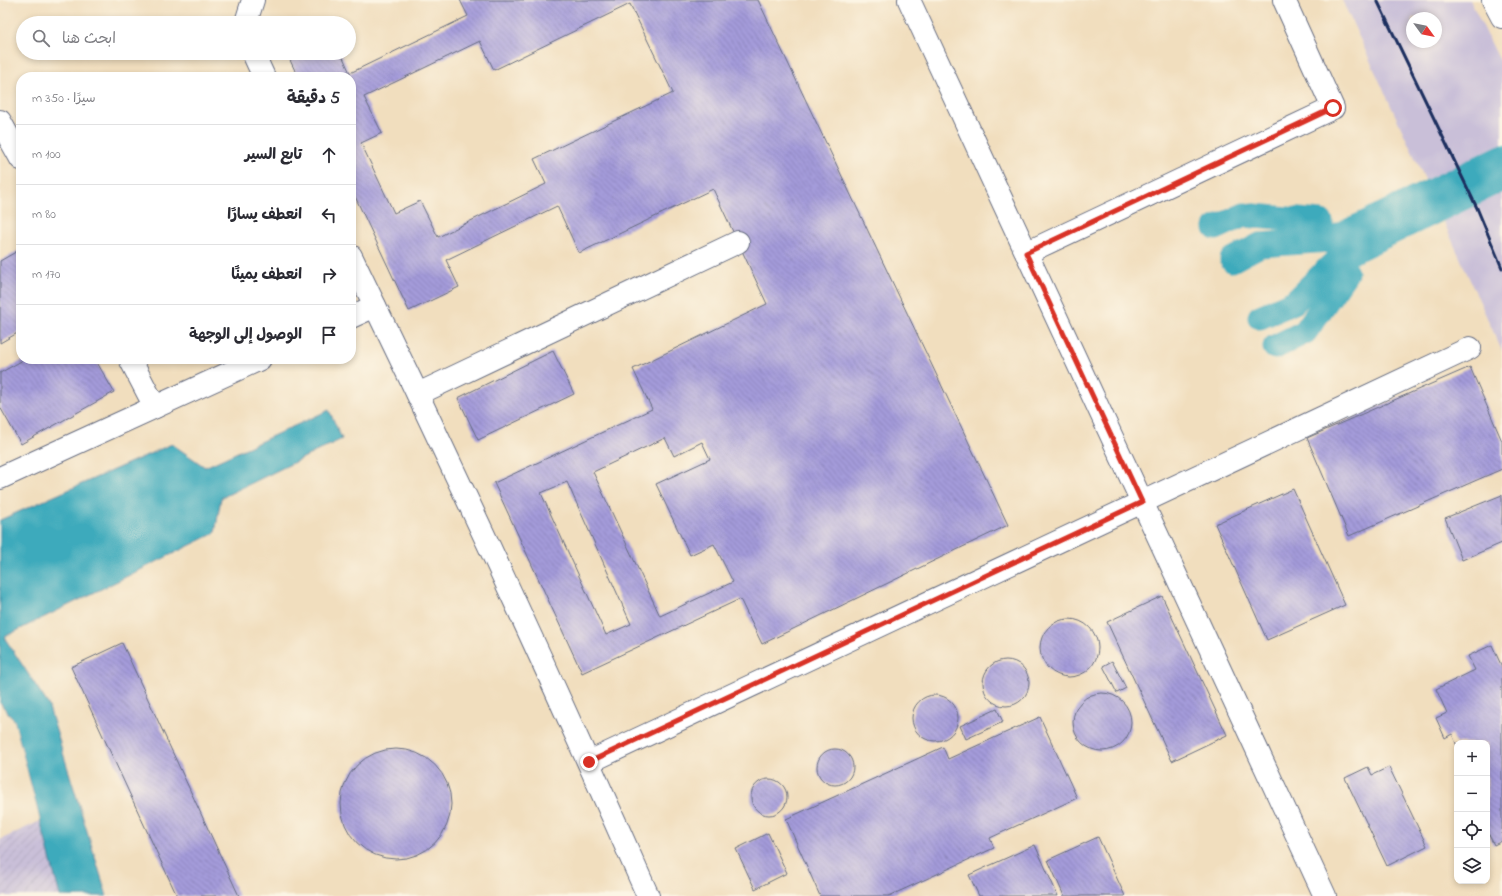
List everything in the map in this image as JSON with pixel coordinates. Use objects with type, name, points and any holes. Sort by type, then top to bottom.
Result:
[{"type":"street","points":[[248,16],[253,0]]},
{"type":"street","points":[[909,0],[1325,896]]},
{"type":"street","points":[[1026,253],[1333,108],[1284,0]]},
{"type":"street","points":[[1493,0],[1502,17]]},
{"type":"street","points":[[256,60],[262,72]]},
{"type":"street","points":[[0,121],[16,150]]},
{"type":"street","points":[[418,394],[738,242]]},
{"type":"street","points":[[356,266],[418,394],[589,762],[648,896]]},
{"type":"street","points":[[356,315],[375,306]]},
{"type":"street","points":[[589,762],[1470,348]]},
{"type":"street","points":[[133,364],[156,407]]},
{"type":"street","points":[[0,478],[249,364]]},
{"type":"shaded area","points":[[1342,0],[1470,0],[1502,65],[1502,152],[1428,186]]},
{"type":"shaded area","points":[[1502,192],[1502,351],[1443,220]]},
{"type":"shaded area","points":[[40,821],[60,896],[0,896],[0,840]]},
{"type":"water","points":[[329,410],[342,439],[221,498],[215,533],[4,637],[48,704],[107,896],[60,896],[14,720],[0,703],[0,520],[172,444],[205,467]]},
{"type":"pier","points":[[14,720],[40,821],[38,822],[12,721]]},
{"type":"building","points":[[460,0],[758,0],[1008,525],[762,644],[740,599],[582,673],[494,483],[652,409],[633,369],[767,304],[713,189],[579,253],[557,206],[446,260],[459,287],[409,311],[356,199],[356,72],[352,72],[468,16]],"holes":[[[630,4],[673,93],[534,159],[546,184],[438,237],[420,201],[394,213],[361,143],[382,133],[364,97],[480,41],[494,70]],[[665,438],[674,456],[702,442],[710,459],[656,484],[690,555],[714,544],[733,582],[660,616],[593,472]],[[567,482],[631,624],[606,635],[541,493]]]},
{"type":"building","points":[[290,60],[344,60],[350,72],[296,72]]},
{"type":"building","points":[[16,252],[16,334],[0,343],[0,261]]},
{"type":"building","points":[[553,351],[574,394],[478,440],[458,398]]},
{"type":"building","points":[[16,364],[98,364],[114,392],[21,444],[0,407],[0,373]]},
{"type":"building","points":[[1470,367],[1502,441],[1502,469],[1349,536],[1307,438]]},
{"type":"building","points":[[1293,489],[1345,605],[1267,640],[1215,524]]},
{"type":"building","points":[[1502,495],[1502,543],[1462,560],[1445,518]]},
{"type":"building","points":[[1162,596],[1227,735],[1172,761],[1107,622]]},
{"type":"building","points":[[1063,619],[1075,619],[1090,627],[1098,642],[1098,654],[1090,669],[1075,677],[1063,677],[1048,669],[1040,654],[1040,642],[1048,627]]},
{"type":"building","points":[[122,643],[239,896],[177,896],[71,667]]},
{"type":"building","points":[[1492,645],[1502,667],[1502,841],[1494,845],[1490,837],[1490,740],[1454,740],[1452,734],[1445,738],[1436,718],[1447,713],[1436,689],[1475,670],[1468,656]]},
{"type":"building","points":[[1011,660],[1015,661],[1025,670],[1028,674],[1028,692],[1019,702],[1011,706],[1001,706],[993,702],[984,692],[983,678],[987,670],[997,661]]},
{"type":"building","points":[[1112,661],[1126,688],[1117,693],[1103,666]]},
{"type":"building","points":[[1096,693],[1108,693],[1123,701],[1131,716],[1131,728],[1123,743],[1108,751],[1096,751],[1081,743],[1073,728],[1073,716],[1081,701]]},
{"type":"building","points":[[940,695],[944,696],[954,705],[957,709],[957,727],[948,737],[940,741],[930,741],[922,737],[913,727],[912,713],[916,705],[926,696]]},
{"type":"building","points":[[997,709],[1003,722],[966,739],[960,726]]},
{"type":"building","points":[[1040,717],[1077,798],[990,838],[994,848],[889,896],[820,896],[786,819],[943,747],[948,759]]},
{"type":"building","points":[[396,749],[417,753],[435,765],[447,783],[451,804],[447,825],[435,843],[417,855],[396,859],[375,855],[357,843],[345,825],[341,804],[345,783],[357,765],[375,753]]},
{"type":"building","points":[[839,749],[848,754],[852,760],[852,774],[848,780],[839,785],[831,785],[822,780],[818,774],[817,763],[822,754],[828,750]]},
{"type":"building","points":[[1368,767],[1372,775],[1389,767],[1427,846],[1387,866],[1345,778]]},
{"type":"building","points":[[773,779],[782,784],[786,790],[786,804],[782,810],[773,815],[765,815],[756,810],[752,804],[751,793],[756,784],[762,780]]},
{"type":"building","points":[[768,833],[787,873],[755,889],[736,849]]},
{"type":"building","points":[[1098,837],[1125,896],[1064,896],[1048,860]]},
{"type":"building","points":[[1035,845],[1058,896],[979,896],[969,875]]},
{"type":"waterway","points":[[1232,260],[1260,245],[1330,240],[1502,157]]},
{"type":"waterway","points":[[1260,317],[1294,302],[1339,258],[1502,179]]},
{"type":"waterway","points":[[1216,228],[1244,215],[1321,222]]},
{"type":"waterway","points":[[1275,347],[1305,332],[1346,273]]},
{"type":"railway","points":[[1377,0],[1477,208],[1502,268]]},
{"type":"route","points":[[589,762],[1142,502],[1026,253],[1333,108]]}]
